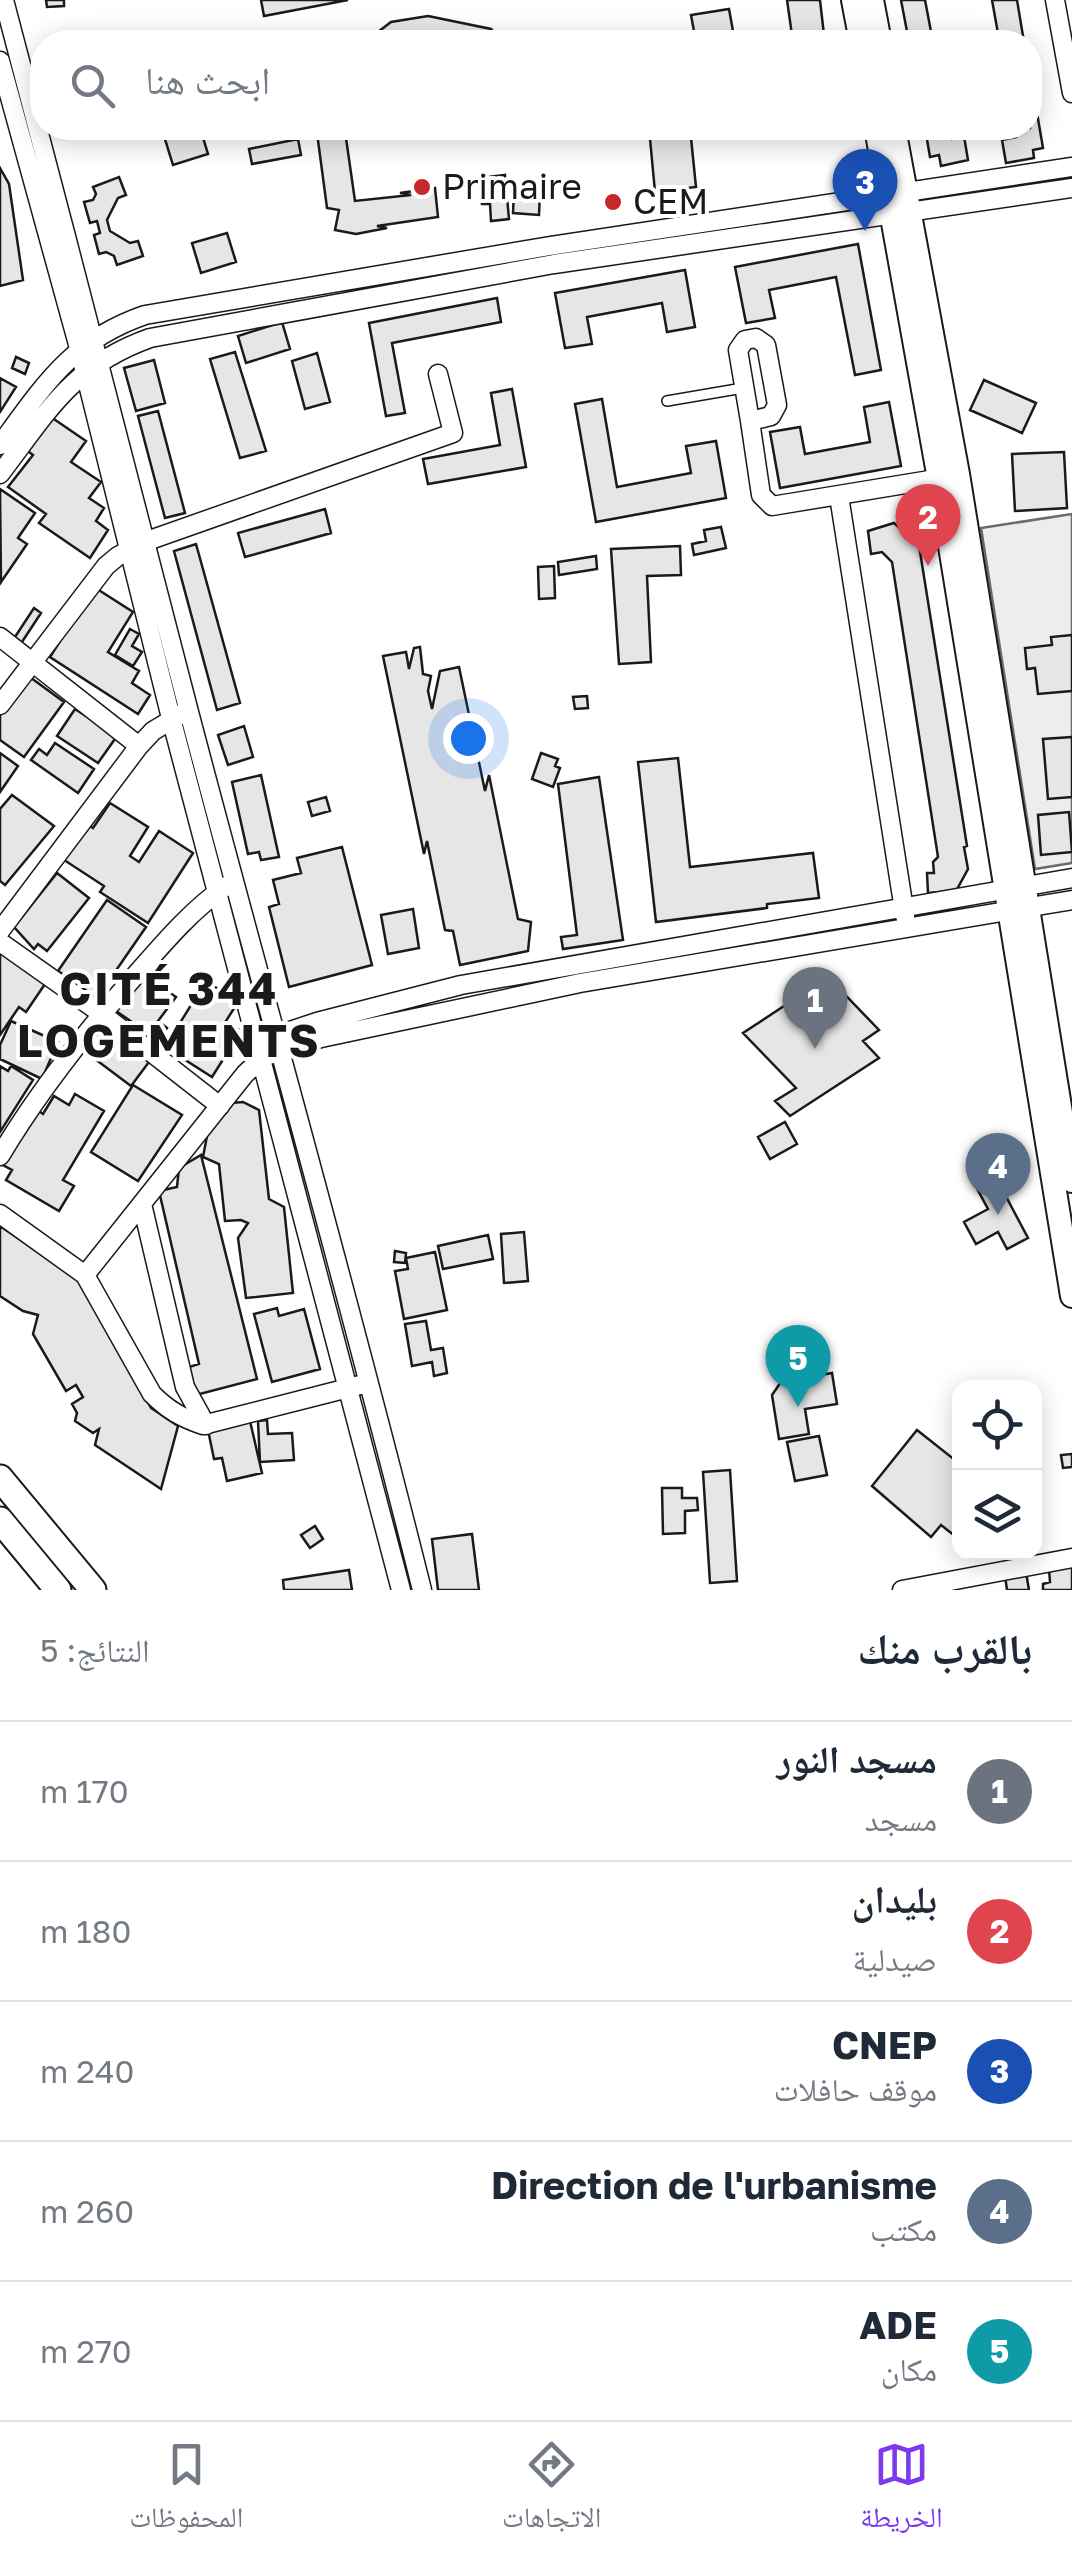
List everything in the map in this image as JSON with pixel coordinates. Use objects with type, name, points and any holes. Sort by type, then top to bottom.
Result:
[{"type":"main road","points":[[0,1478],[93,1590]]},
{"type":"main road","points":[[0,1520],[58,1590]]},
{"type":"street","points":[[4,0],[30,107]]},
{"type":"street","points":[[853,0],[858,30]]},
{"type":"street","points":[[872,0],[878,30]]},
{"type":"street","points":[[1055,0],[1072,93]]},
{"type":"street","points":[[0,61],[87,342],[100,360],[180,714],[270,1046],[370,1383],[422,1590]]},
{"type":"street","points":[[38,140],[87,342],[85,371],[139,545]]},
{"type":"street","points":[[880,140],[899,203]]},
{"type":"street","points":[[895,140],[899,203],[949,477],[1016,897],[1072,1296]]},
{"type":"street","points":[[0,474],[62,393],[85,371],[100,360],[150,338],[899,203],[1072,167]]},
{"type":"street","points":[[0,445],[50,377],[87,342],[128,321],[163,311],[899,203],[1072,188]]},
{"type":"street","points":[[750,421],[771,416],[777,406],[766,345],[756,338],[745,340],[738,350],[761,494],[765,502],[776,507],[949,477]]},
{"type":"street","points":[[0,705],[96,577],[139,545],[453,433],[438,374]]},
{"type":"street","points":[[840,496],[907,926]]},
{"type":"street","points":[[0,638],[139,746]]},
{"type":"street","points":[[0,931],[139,746],[180,714]]},
{"type":"street","points":[[85,1274],[270,1046],[317,1022],[461,985],[907,926],[1072,878]]},
{"type":"street","points":[[0,1156],[30,1107],[102,1014],[175,930],[227,885]]},
{"type":"street","points":[[1016,897],[1072,1181]]},
{"type":"street","points":[[270,1046],[466,1007],[661,958],[904,906],[1016,897],[1072,900]]},
{"type":"street","points":[[0,942],[102,1014],[220,1106]]},
{"type":"street","points":[[461,985],[466,1007]]},
{"type":"street","points":[[270,1046],[401,1590]]},
{"type":"street","points":[[142,1204],[185,1386],[206,1424]]},
{"type":"street","points":[[0,1214],[85,1274],[152,1394],[168,1410],[206,1424],[370,1383]]},
{"type":"street","points":[[902,1590],[1072,1558]]},
{"type":"lane","points":[[667,401],[744,388]]},
{"type":"shaded area","points":[[1072,514],[1072,863],[1035,869],[981,528]]},
{"type":"building","points":[[46,0],[64,0],[64,6],[47,7]]},
{"type":"building","points":[[261,0],[348,0],[264,16]]},
{"type":"building","points":[[787,0],[820,0],[823,30],[791,30]]},
{"type":"building","points":[[901,0],[925,0],[931,30],[907,30]]},
{"type":"building","points":[[992,0],[1017,0],[1022,30],[997,30]]},
{"type":"building","points":[[729,9],[733,30],[694,30],[691,15]]},
{"type":"building","points":[[428,16],[492,30],[381,30],[391,22]]},
{"type":"building","points":[[165,140],[204,140],[208,154],[173,165]]},
{"type":"building","points":[[298,140],[301,155],[252,164],[249,149]]},
{"type":"building","points":[[318,140],[346,140],[355,201],[411,195],[400,193],[435,188],[438,217],[377,226],[387,228],[356,234],[335,230],[339,210],[327,208]]},
{"type":"building","points":[[650,140],[691,140],[696,187],[655,192]]},
{"type":"building","points":[[927,140],[965,140],[968,160],[941,166],[939,155],[930,157]]},
{"type":"building","points":[[1002,140],[1042,140],[1043,148],[1033,150],[1034,158],[1006,163]]},
{"type":"building","points":[[0,168],[9,184],[23,280],[0,286]]},
{"type":"building","points":[[505,175],[509,219],[491,221],[490,204],[482,204],[479,178]]},
{"type":"building","points":[[119,177],[126,195],[118,198],[107,220],[110,231],[130,243],[138,241],[143,256],[117,265],[114,256],[99,254],[94,235],[100,233],[97,221],[90,223],[84,202],[93,200],[93,187]]},
{"type":"building","points":[[514,191],[540,192],[539,215],[513,213]]},
{"type":"building","points":[[227,233],[236,262],[201,273],[192,243]]},
{"type":"building","points":[[858,244],[881,370],[855,375],[836,277],[769,290],[775,318],[746,323],[735,267]]},
{"type":"building","points":[[685,270],[695,327],[667,332],[662,303],[587,317],[592,344],[565,348],[555,293]]},
{"type":"building","points":[[497,298],[501,322],[392,343],[405,413],[386,416],[369,323]]},
{"type":"building","points":[[282,322],[290,349],[246,363],[238,336]]},
{"type":"building","points":[[235,352],[266,451],[240,458],[210,359]]},
{"type":"building","points":[[317,353],[330,402],[305,409],[292,361]]},
{"type":"building","points":[[16,357],[29,363],[25,374],[12,368]]},
{"type":"building","points":[[154,360],[165,403],[136,411],[124,368]]},
{"type":"building","points":[[0,378],[16,387],[0,412]]},
{"type":"building","points":[[984,380],[1036,403],[1022,433],[970,410]]},
{"type":"building","points":[[512,389],[526,467],[428,484],[423,459],[500,445],[491,393]]},
{"type":"building","points":[[602,399],[617,487],[691,473],[686,446],[716,441],[726,498],[596,522],[575,404]]},
{"type":"building","points":[[889,402],[901,466],[780,488],[770,432],[800,427],[805,454],[870,442],[864,407]]},
{"type":"building","points":[[158,411],[185,513],[165,518],[138,416]]},
{"type":"building","points":[[48,415],[86,441],[71,462],[101,482],[89,498],[104,508],[96,521],[108,530],[90,558],[39,523],[46,514],[8,487],[33,455],[25,449]]},
{"type":"building","points":[[1064,452],[1067,508],[1015,511],[1012,454]]},
{"type":"building","points":[[0,489],[35,513],[18,538],[27,544],[1,582]]},
{"type":"building","points":[[325,509],[331,533],[245,557],[238,533]]},
{"type":"building","points":[[894,523],[913,540],[918,539],[967,846],[964,847],[968,869],[956,891],[928,893],[927,873],[934,873],[933,862],[938,857],[892,562],[882,552],[871,554],[868,531]]},
{"type":"building","points":[[721,527],[726,548],[694,555],[692,544],[706,541],[704,530]]},
{"type":"building","points":[[196,544],[240,703],[217,710],[174,551]]},
{"type":"building","points":[[680,546],[681,575],[647,576],[651,662],[619,664],[611,549]]},
{"type":"building","points":[[596,556],[597,569],[559,575],[558,562]]},
{"type":"building","points":[[554,566],[555,598],[539,599],[538,567]]},
{"type":"building","points":[[94,587],[133,612],[108,652],[139,671],[132,683],[150,695],[138,714],[50,657]]},
{"type":"building","points":[[34,608],[41,613],[20,645],[13,640]]},
{"type":"building","points":[[130,629],[139,634],[132,646],[142,652],[133,666],[115,655]]},
{"type":"building","points":[[1072,635],[1072,691],[1038,694],[1035,668],[1027,669],[1025,648],[1052,645],[1051,637]]},
{"type":"building","points":[[420,647],[423,674],[431,676],[428,691],[432,709],[440,671],[459,667],[485,791],[489,775],[518,919],[531,922],[528,951],[460,965],[453,931],[445,930],[427,841],[424,854],[383,656],[406,652],[409,669],[414,648]]},
{"type":"building","points":[[27,675],[64,702],[24,757],[0,740],[0,712]]},
{"type":"building","points":[[587,696],[588,708],[575,709],[573,697]]},
{"type":"building","points":[[75,709],[117,736],[98,763],[57,736]]},
{"type":"building","points":[[244,726],[253,757],[228,765],[218,735]]},
{"type":"building","points":[[1072,737],[1072,797],[1048,799],[1043,739]]},
{"type":"building","points":[[55,743],[94,769],[78,793],[31,760],[39,749],[47,755]]},
{"type":"building","points":[[0,753],[18,766],[0,792]]},
{"type":"building","points":[[541,753],[558,759],[555,766],[560,768],[553,787],[532,779]]},
{"type":"building","points":[[678,758],[690,867],[813,853],[819,898],[656,922],[638,762]]},
{"type":"building","points":[[261,775],[279,857],[261,860],[259,852],[248,854],[232,782]]},
{"type":"building","points":[[599,777],[623,940],[563,949],[561,937],[577,935],[558,784]]},
{"type":"building","points":[[12,795],[54,826],[5,885],[0,881],[0,809]]},
{"type":"building","points":[[326,797],[330,811],[312,816],[308,802]]},
{"type":"building","points":[[110,803],[148,827],[130,856],[139,862],[159,831],[193,853],[148,923],[100,892],[104,886],[61,858],[84,822],[93,828]]},
{"type":"building","points":[[1069,812],[1072,852],[1041,855],[1038,815]]},
{"type":"building","points":[[342,847],[372,965],[289,987],[269,907],[279,904],[273,880],[301,873],[297,858]]},
{"type":"building","points":[[57,873],[89,898],[47,951],[38,944],[34,949],[14,927]]},
{"type":"building","points":[[107,900],[146,927],[97,998],[58,971]]},
{"type":"building","points":[[413,909],[419,948],[388,954],[381,915]]},
{"type":"building","points":[[0,949],[47,981],[26,1012],[19,1007],[0,1035]]},
{"type":"building","points":[[143,974],[176,997],[158,1021],[167,1028],[158,1040],[116,1011]]},
{"type":"building","points":[[828,977],[879,1030],[863,1041],[879,1058],[790,1116],[775,1101],[796,1088],[743,1033]]},
{"type":"building","points":[[206,981],[238,1002],[226,1021],[241,1031],[212,1077],[165,1047]]},
{"type":"building","points":[[11,1021],[58,1042],[42,1079],[0,1059],[0,1045]]},
{"type":"building","points":[[104,1022],[152,1058],[131,1086],[83,1050]]},
{"type":"building","points":[[0,1066],[8,1071],[11,1066],[33,1080],[0,1132]]},
{"type":"building","points":[[133,1085],[182,1115],[138,1181],[91,1152]]},
{"type":"building","points":[[75,1094],[104,1111],[63,1180],[74,1186],[59,1211],[6,1180],[12,1170],[1,1164],[36,1109],[43,1114],[54,1096],[69,1105]]},
{"type":"building","points":[[243,1102],[259,1110],[269,1199],[284,1207],[293,1293],[246,1298],[238,1238],[248,1223],[225,1221],[219,1164],[203,1157],[214,1122],[231,1103]]},
{"type":"building","points":[[785,1122],[797,1144],[770,1159],[758,1137]]},
{"type":"building","points":[[201,1155],[257,1379],[196,1395],[189,1367],[199,1364],[159,1191],[177,1187],[179,1168]]},
{"type":"building","points":[[993,1172],[1028,1238],[1007,1249],[998,1232],[976,1244],[964,1222],[988,1209],[974,1183]]},
{"type":"building","points":[[0,1226],[78,1278],[151,1408],[178,1426],[161,1489],[95,1445],[99,1429],[93,1433],[75,1421],[77,1413],[72,1404],[83,1397],[76,1385],[66,1391],[33,1334],[38,1315],[23,1311],[0,1296]]},
{"type":"building","points":[[524,1232],[528,1281],[504,1283],[501,1234]]},
{"type":"building","points":[[488,1235],[493,1259],[443,1269],[438,1246]]},
{"type":"building","points":[[395,1251],[406,1253],[405,1263],[394,1262]]},
{"type":"building","points":[[435,1252],[447,1310],[404,1319],[395,1271],[408,1269],[406,1258]]},
{"type":"building","points":[[277,1308],[279,1316],[304,1309],[320,1369],[272,1382],[254,1314]]},
{"type":"building","points":[[426,1321],[431,1350],[443,1348],[447,1373],[434,1376],[432,1362],[412,1366],[405,1324]]},
{"type":"building","points":[[832,1373],[837,1404],[805,1409],[809,1434],[779,1439],[772,1395],[781,1382]]},
{"type":"building","points":[[267,1420],[268,1434],[292,1433],[294,1460],[260,1462],[258,1421]]},
{"type":"building","points":[[250,1421],[262,1473],[227,1481],[222,1458],[214,1459],[208,1430]]},
{"type":"building","points":[[917,1430],[952,1458],[952,1534],[941,1525],[931,1537],[872,1486]]},
{"type":"building","points":[[819,1436],[827,1475],[795,1481],[787,1442]]},
{"type":"building","points":[[1072,1454],[1072,1467],[1063,1468],[1061,1455]]},
{"type":"building","points":[[730,1470],[737,1581],[710,1583],[703,1472]]},
{"type":"building","points":[[662,1488],[682,1488],[682,1498],[697,1498],[698,1510],[685,1511],[685,1533],[663,1534]]},
{"type":"building","points":[[315,1526],[323,1539],[310,1548],[301,1535]]},
{"type":"building","points":[[472,1534],[479,1590],[438,1590],[432,1539]]},
{"type":"building","points":[[1072,1563],[1072,1590],[1043,1590],[1043,1584],[1050,1582],[1049,1569]]},
{"type":"building","points":[[349,1570],[352,1590],[284,1590],[283,1580]]},
{"type":"building","points":[[1026,1572],[1029,1590],[1007,1590],[1005,1576]]},
{"type":"place","name":"Primaire","points":[[422,187]]},
{"type":"place","name":"CEM","points":[[613,202]]},
{"type":"place","name":"CNEP","points":[[865,231]]},
{"type":"place","name":"بليدان","points":[[928,566]]},
{"type":"place","name":"مسجد النور","points":[[815,1049]]},
{"type":"place","name":"Direction de l'urbanisme","points":[[998,1215]]},
{"type":"place","name":"ADE","points":[[798,1407]]},
{"type":"district","name":"CITÉ 344 LOGEMENTS","points":[[169,1015]]}]
